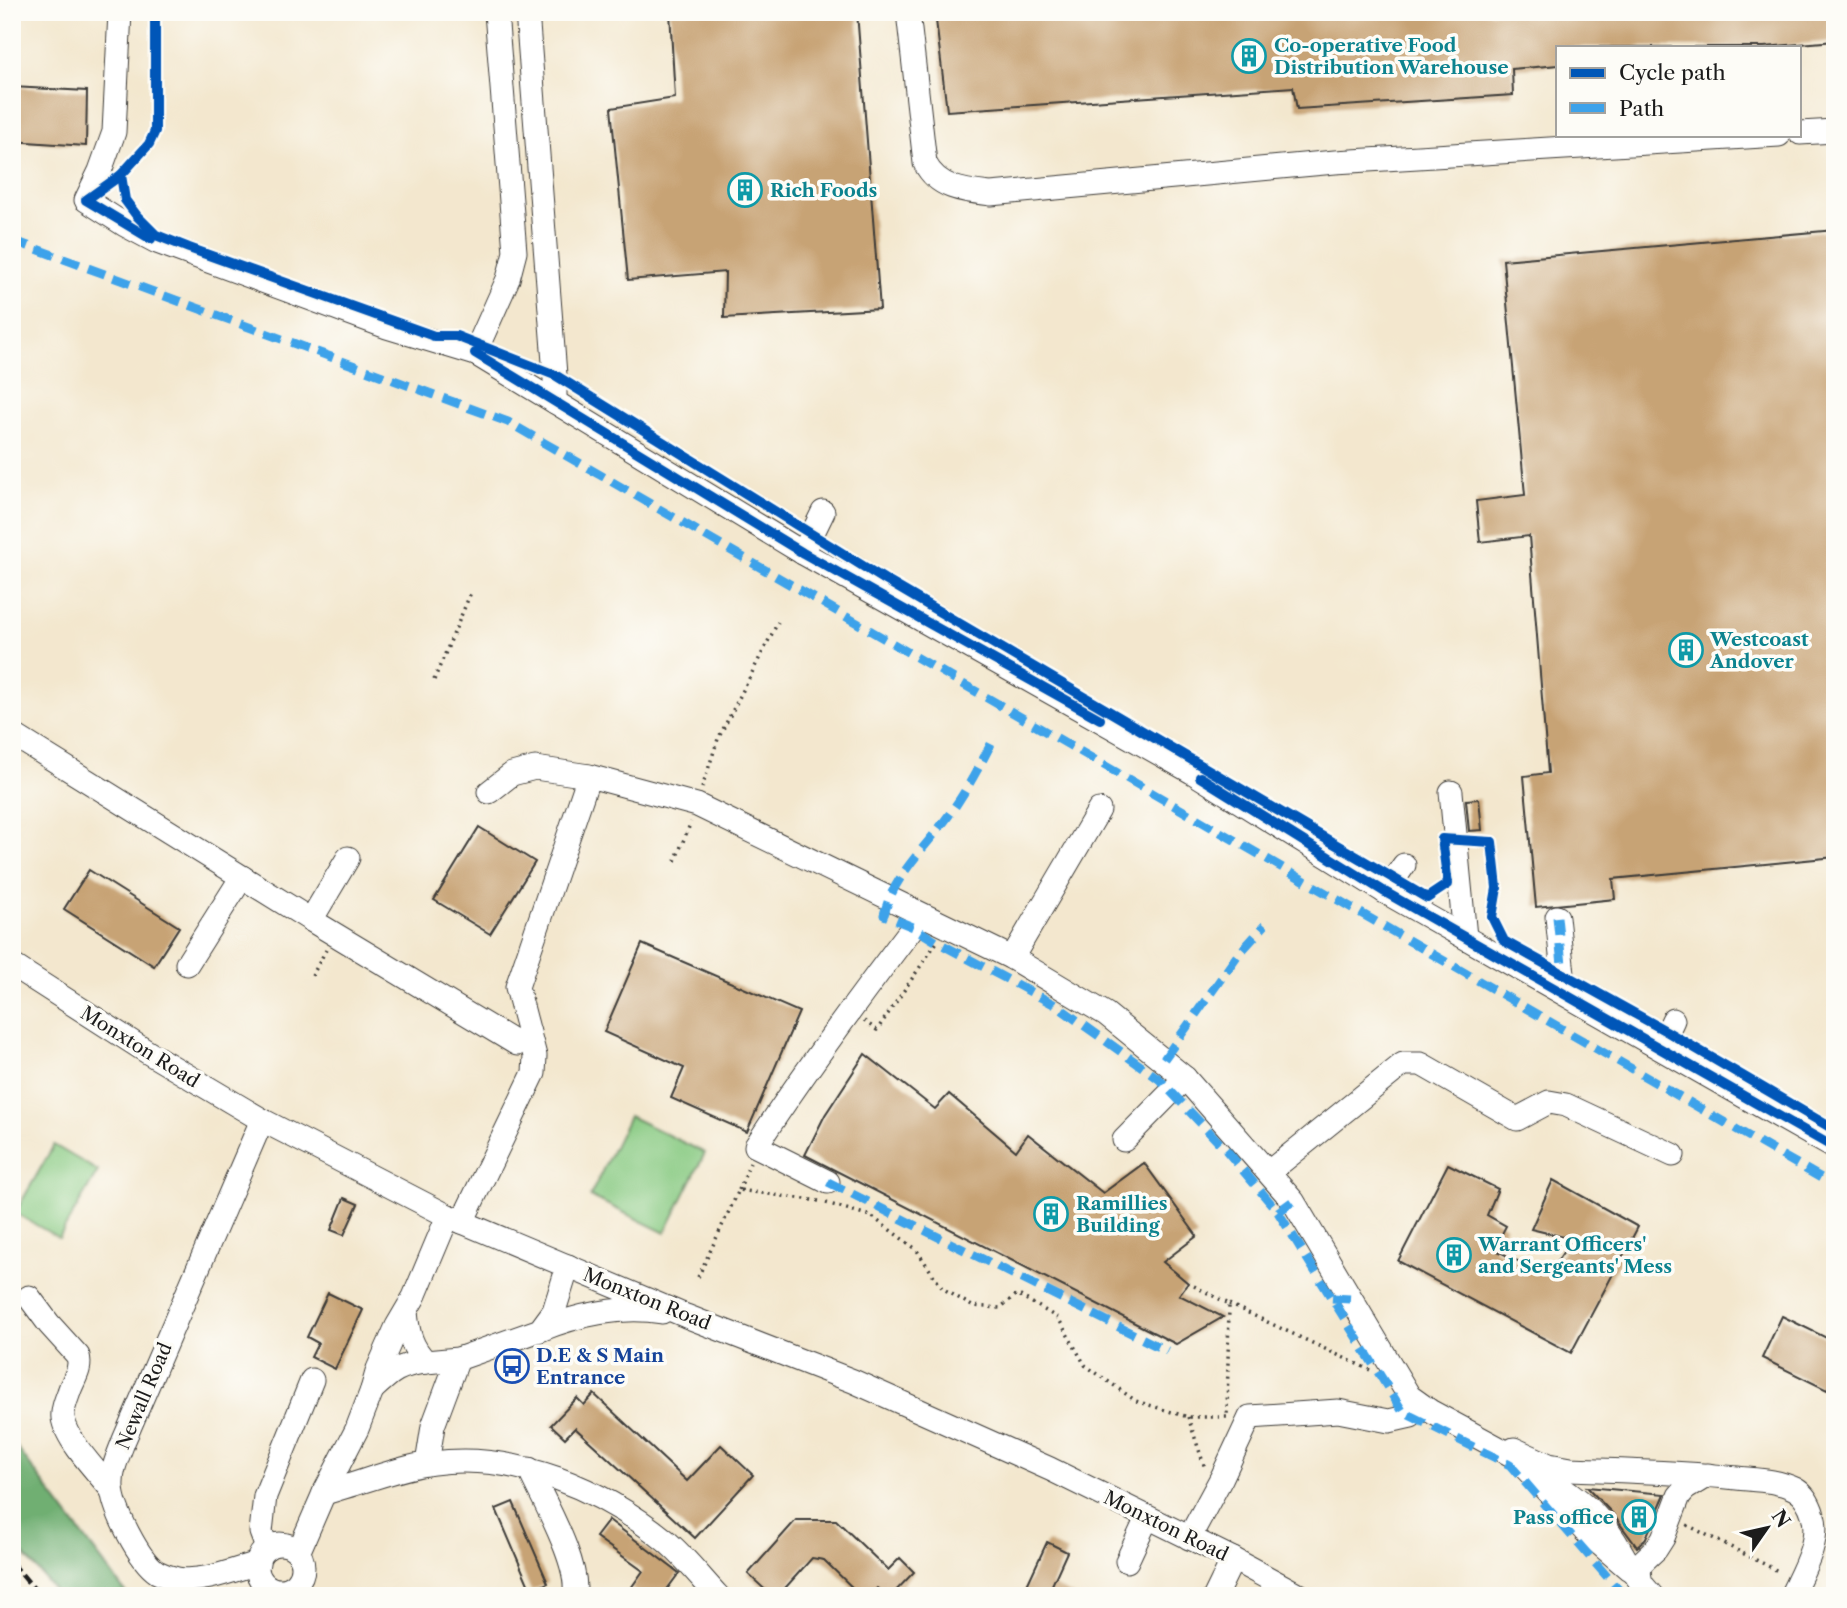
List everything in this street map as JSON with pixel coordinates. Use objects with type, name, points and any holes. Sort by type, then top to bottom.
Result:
[{"type":"street","points":[[120,12],[114,132],[86,200],[157,242],[387,327],[477,350],[555,402],[803,552],[1192,772],[1385,892],[1835,1148]]},
{"type":"street","points":[[477,350],[508,279],[514,252],[496,12]]},
{"type":"street","points":[[527,12],[555,402]]},
{"type":"street","points":[[908,12],[925,163],[932,177],[967,192],[991,194],[1335,162],[1763,136]]},
{"type":"street","points":[[1801,134],[1835,131]]},
{"type":"street","points":[[803,552],[823,512]]},
{"type":"street","points":[[12,734],[517,1044],[529,1033]]},
{"type":"street","points":[[489,792],[512,774],[535,768],[589,776],[697,806],[1012,958],[1106,1014],[1185,1078],[1293,1201],[1409,1396],[1447,1421],[1515,1457],[1523,1465],[1568,1491],[1590,1508],[1641,1583]]},
{"type":"street","points":[[298,1553],[324,1493],[357,1429],[377,1369],[397,1326],[534,1073],[535,1056],[517,987],[589,776]]},
{"type":"street","points":[[1451,793],[1465,937]]},
{"type":"street","points":[[1012,958],[1099,810]]},
{"type":"street","points":[[311,919],[348,858]]},
{"type":"street","points":[[1385,892],[1404,865]]},
{"type":"street","points":[[187,964],[242,877]]},
{"type":"street","points":[[828,1182],[756,1146],[845,1014],[922,915]]},
{"type":"street","points":[[1557,917],[1563,974]]},
{"type":"street","name":"Monxton Road","points":[[12,965],[149,1054],[262,1120],[455,1219],[686,1316],[853,1381],[1050,1469],[1233,1559],[1301,1596]]},
{"type":"street","points":[[1660,1048],[1673,1020]]},
{"type":"street","points":[[1269,1172],[1403,1064],[1421,1063],[1517,1119],[1549,1102],[1566,1105],[1673,1155]]},
{"type":"street","points":[[1124,1140],[1185,1078]]},
{"type":"street","name":"Newall Road","points":[[262,1120],[112,1470],[112,1490],[125,1528],[147,1563],[159,1573],[180,1579],[210,1577],[262,1556]]},
{"type":"street","points":[[540,1330],[554,1311],[568,1266]]},
{"type":"street","points":[[29,1297],[78,1356],[78,1373],[68,1394],[63,1421],[77,1445],[112,1490]]},
{"type":"street","points":[[372,1390],[395,1369],[406,1364],[458,1359],[495,1336],[540,1330],[571,1318],[649,1309],[686,1316]]},
{"type":"street","points":[[406,1312],[410,1340],[415,1351],[426,1362]]},
{"type":"street","points":[[427,1464],[433,1426],[458,1359]]},
{"type":"street","points":[[262,1556],[280,1544],[287,1545],[298,1553],[303,1566],[302,1574],[294,1585],[288,1588],[281,1590],[268,1586],[259,1576],[261,1532],[265,1496],[312,1380]]},
{"type":"street","points":[[1189,1538],[1251,1417],[1338,1411],[1389,1421],[1411,1416]]},
{"type":"street","points":[[1447,1421],[1549,1465],[1571,1469],[1708,1475],[1778,1482],[1798,1491],[1813,1515],[1815,1530],[1807,1562],[1795,1588]]},
{"type":"street","points":[[324,1493],[427,1464],[473,1460],[529,1469],[587,1492],[637,1520],[668,1543],[706,1591]]},
{"type":"street","points":[[529,1469],[572,1565],[576,1587],[574,1596]]},
{"type":"street","points":[[1641,1583],[1641,1563],[1663,1538],[1679,1496],[1685,1489],[1708,1475]]},
{"type":"street","points":[[1127,1561],[1147,1518]]},
{"type":"street","points":[[1214,1596],[1233,1559]]},
{"type":"path","points":[[434,680],[472,590]]},
{"type":"path","points":[[675,861],[697,806],[718,739],[778,622]]},
{"type":"path","points":[[312,976],[335,934]]},
{"type":"path","points":[[859,1017],[877,1030],[937,942]]},
{"type":"path","points":[[698,1278],[740,1190],[756,1146]]},
{"type":"path","points":[[740,1190],[820,1201],[871,1216],[916,1249],[942,1288],[972,1306],[1000,1308],[1017,1294],[1059,1318],[1085,1365],[1136,1401],[1188,1417],[1251,1417]]},
{"type":"path","points":[[1194,1286],[1379,1374]]},
{"type":"path","points":[[1227,1417],[1229,1304]]},
{"type":"path","points":[[1188,1417],[1213,1493]]},
{"type":"path","points":[[1679,1520],[1795,1588]]},
{"type":"green space","points":[[629,1116],[705,1153],[665,1233],[590,1196]]},
{"type":"green space","points":[[54,1145],[98,1171],[59,1238],[15,1213]]},
{"type":"green space","points":[[12,1441],[129,1596],[59,1596],[12,1540]]},
{"type":"building","name":"Rich Foods","points":[[670,12],[857,12],[880,309],[724,318],[725,272],[628,280],[611,108],[675,98]]},
{"type":"building","name":"Co-operative Food Distribution Warehouse","points":[[935,12],[1835,12],[1835,41],[1776,46],[1556,46],[1556,65],[1512,69],[1513,95],[1297,109],[1293,87],[947,111]]},
{"type":"building","points":[[12,87],[87,91],[86,146],[12,141]]},
{"type":"building","name":"Westcoast Andover","points":[[1835,230],[1835,857],[1613,879],[1615,899],[1536,907],[1524,776],[1548,773],[1529,536],[1480,542],[1476,501],[1525,495],[1503,260]]},
{"type":"building","points":[[1479,799],[1482,830],[1469,831],[1466,800]]},
{"type":"building","points":[[479,827],[535,862],[490,934],[434,900]]},
{"type":"building","points":[[89,870],[179,927],[154,966],[64,909]]},
{"type":"building","points":[[642,944],[799,1012],[747,1132],[671,1098],[684,1068],[604,1032]]},
{"type":"building","name":"Ramillies Building","points":[[865,1054],[935,1109],[949,1094],[1016,1151],[1028,1134],[1103,1193],[1144,1163],[1197,1236],[1163,1262],[1188,1283],[1179,1295],[1223,1317],[1176,1344],[805,1155],[825,1115]]},
{"type":"building","name":"Warrant Officers' and Sergeants' Mess","points":[[1448,1164],[1498,1189],[1487,1215],[1506,1226],[1494,1249],[1547,1276],[1572,1239],[1531,1229],[1553,1180],[1638,1227],[1571,1353],[1398,1261]]},
{"type":"building","points":[[344,1198],[358,1204],[344,1235],[331,1230]]},
{"type":"building","points":[[328,1293],[363,1310],[335,1369],[311,1357],[318,1343],[307,1337]]},
{"type":"building","points":[[1782,1316],[1835,1342],[1835,1376],[1827,1390],[1762,1358]]},
{"type":"building","points":[[594,1394],[687,1481],[721,1445],[753,1475],[695,1538],[575,1428],[565,1438],[551,1425],[577,1398],[584,1405]]},
{"type":"building","name":"Pass office","points":[[1587,1487],[1665,1494],[1645,1540],[1637,1547],[1612,1513]]},
{"type":"building","points":[[513,1502],[548,1583],[531,1591],[496,1509]]},
{"type":"building","points":[[609,1520],[679,1573],[662,1596],[643,1596],[631,1588],[643,1571],[596,1537]]},
{"type":"building","points":[[796,1520],[836,1520],[888,1570],[900,1558],[914,1572],[891,1596],[886,1596],[877,1588],[869,1596],[861,1596],[824,1560],[812,1558],[778,1596],[772,1596],[748,1574]]},
{"type":"building","points":[[1047,1542],[1067,1552],[1052,1585],[1074,1596],[1022,1596]]},
{"type":"railway","points":[[12,1563],[40,1596]]},
{"type":"marked path","points":[[12,240],[508,422],[1835,1186]]},
{"type":"marked path","points":[[991,744],[955,807],[902,875],[884,915],[913,927],[1057,1006],[1159,1079],[1226,1150],[1278,1212],[1403,1412],[1510,1465],[1624,1596]]},
{"type":"marked path","points":[[1557,917],[1563,974]]},
{"type":"marked path","points":[[1164,1059],[1237,956],[1265,925]]},
{"type":"marked path","points":[[828,1182],[1167,1351]]},
{"type":"marked path","points":[[1278,1212],[1293,1201]]},
{"type":"marked path","points":[[1332,1298],[1350,1299]]},
{"type":"cycle path","points":[[155,12],[155,131],[149,144],[121,175],[125,200],[156,235],[434,336],[456,336],[555,375],[887,581],[1427,898],[1448,884],[1442,839],[1492,842],[1497,888],[1492,917],[1504,941],[1666,1031],[1835,1130]]},
{"type":"cycle path","points":[[121,175],[86,200],[151,239]]},
{"type":"cycle path","points":[[475,353],[803,553],[1100,719]]},
{"type":"cycle path","points":[[1200,777],[1385,892],[1835,1148]]},
{"type":"place","name":"Co-operative Food Distribution Warehouse","points":[[1249,56]]},
{"type":"place","name":"Rich Foods","points":[[745,190]]},
{"type":"place","name":"Westcoast Andover","points":[[1686,650]]},
{"type":"place","name":"Ramillies Building","points":[[1051,1214]]},
{"type":"place","name":"Warrant Officers' and Sergeants' Mess","points":[[1454,1255]]},
{"type":"place","name":"D.E & S Main Entrance","points":[[512,1366]]},
{"type":"place","name":"Pass office","points":[[1639,1517]]}]
